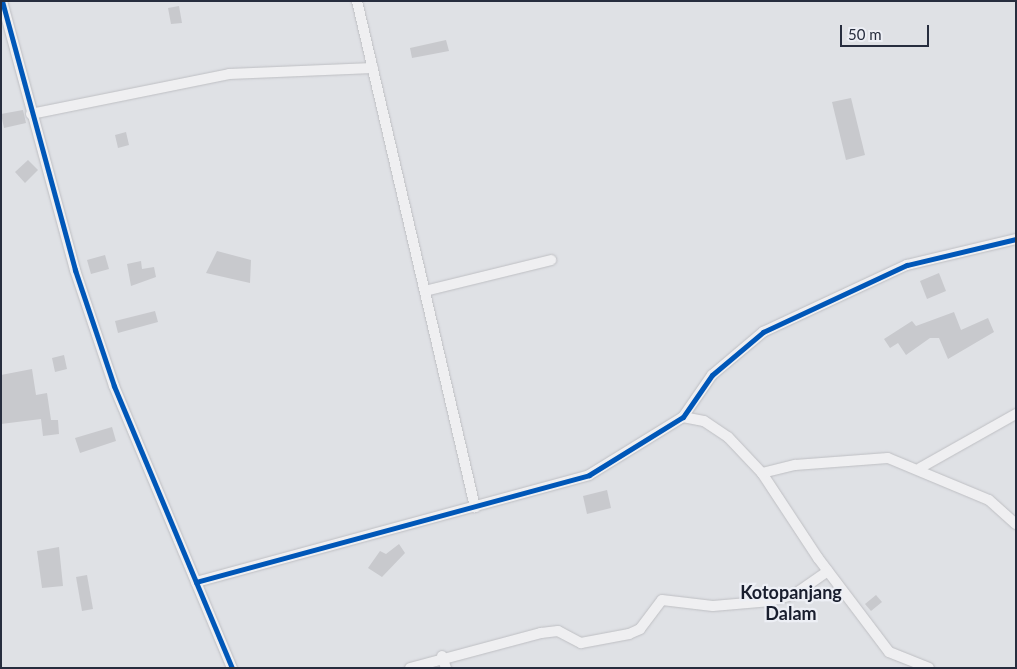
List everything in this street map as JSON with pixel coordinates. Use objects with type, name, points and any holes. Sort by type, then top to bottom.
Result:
[{"type":"street","points":[[2,1],[31,114],[75,270],[114,386],[232,668]]},
{"type":"street","points":[[357,1],[475,507]]},
{"type":"street","points":[[31,114],[229,74],[373,68]]},
{"type":"street","points":[[196,582],[589,475],[684,417],[712,375],[763,332],[907,265],[1016,239]]},
{"type":"street","points":[[425,291],[551,260]]},
{"type":"street","points":[[920,468],[1016,414]]},
{"type":"street","points":[[684,417],[704,421],[724,434],[762,473],[828,571],[889,652],[928,668]]},
{"type":"street","points":[[762,473],[873,456],[920,468],[989,500],[1016,524]]},
{"type":"street","points":[[410,668],[442,656],[554,631],[577,643],[629,634],[640,629],[662,600],[713,606],[771,601],[795,594],[828,571]]},
{"type":"street","points":[[442,656],[446,668]]},
{"type":"building","points":[[179,6],[182,23],[171,24],[168,8]]},
{"type":"building","points":[[446,40],[449,51],[412,58],[410,48]]},
{"type":"building","points":[[851,98],[865,155],[846,160],[832,102]]},
{"type":"building","points":[[23,110],[26,123],[4,128],[1,114]]},
{"type":"building","points":[[126,132],[129,145],[118,148],[115,135]]},
{"type":"building","points":[[28,160],[38,170],[25,183],[15,172]]},
{"type":"building","points":[[217,251],[251,260],[250,283],[206,273]]},
{"type":"building","points":[[105,255],[109,269],[91,274],[87,260]]},
{"type":"building","points":[[141,261],[142,269],[154,267],[156,277],[131,286],[127,264]]},
{"type":"building","points":[[939,273],[946,291],[927,299],[920,281]]},
{"type":"building","points":[[155,311],[158,322],[118,333],[115,321]]},
{"type":"building","points":[[954,312],[961,330],[988,318],[994,332],[948,359],[939,338],[930,338],[906,355],[898,343],[890,348],[884,339],[912,321],[916,326]]},
{"type":"building","points":[[64,355],[67,369],[55,372],[52,358]]},
{"type":"building","points":[[32,369],[36,395],[47,393],[51,420],[58,420],[59,434],[43,436],[41,419],[1,424],[1,375]]},
{"type":"building","points":[[112,427],[116,441],[80,453],[75,438]]},
{"type":"building","points":[[607,490],[611,508],[587,514],[583,496]]},
{"type":"building","points":[[399,544],[405,553],[382,577],[368,568],[380,551],[386,554]]},
{"type":"building","points":[[59,547],[63,586],[42,588],[37,551]]},
{"type":"building","points":[[87,575],[93,609],[82,611],[76,577]]},
{"type":"building","points":[[876,595],[882,602],[871,611],[865,604]]},
{"type":"cycle path","points":[[2,1],[75,270],[114,386],[232,668]]},
{"type":"cycle path","points":[[196,582],[589,475],[683,417],[712,375],[763,332],[907,265],[1016,239]]},
{"type":"district","name":"Kotopanjang Dalam","points":[[791,603]]}]
